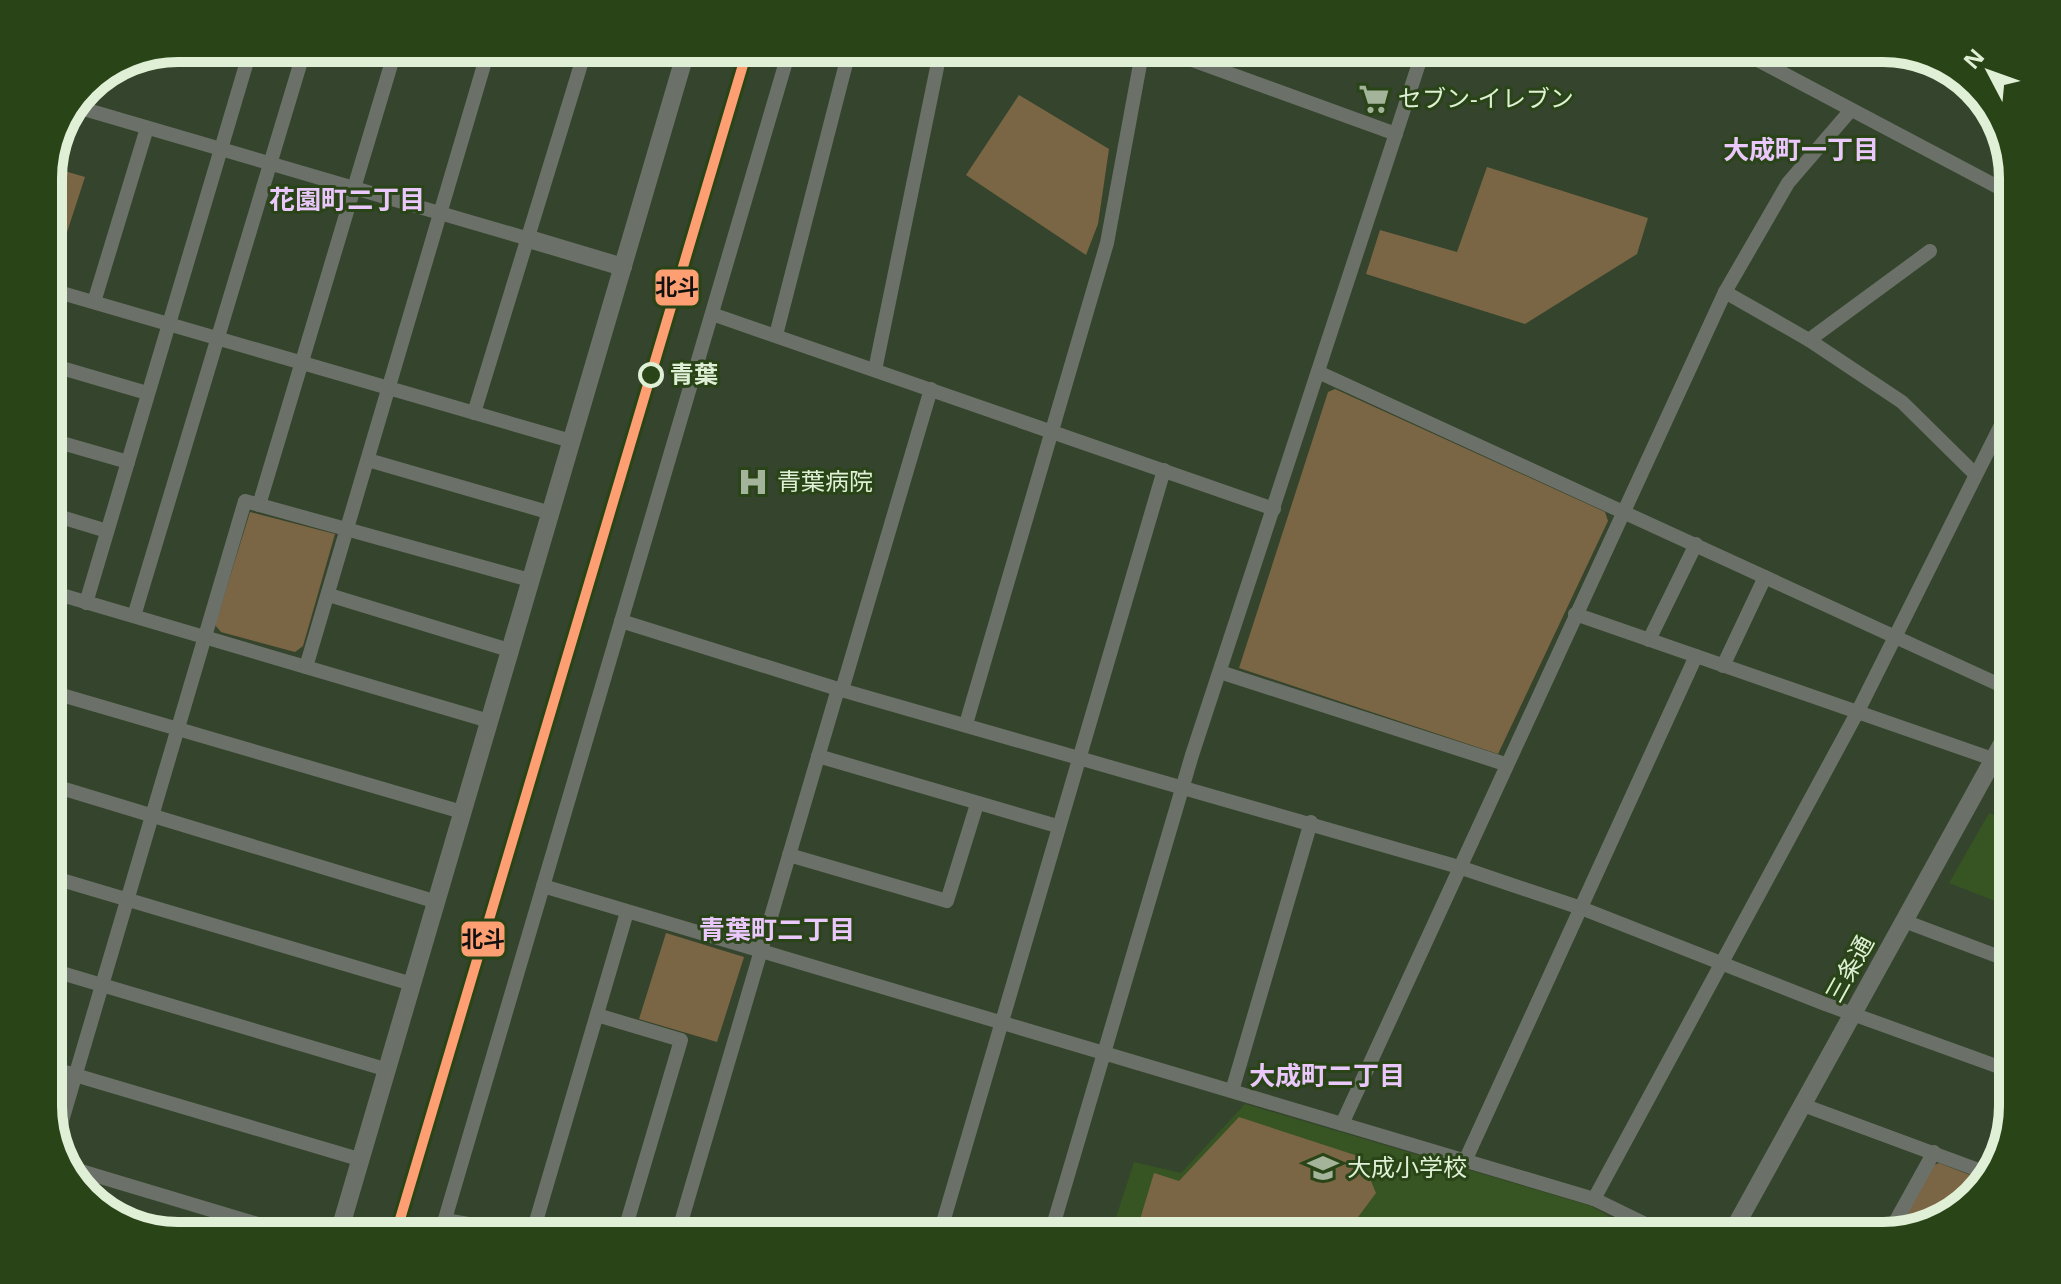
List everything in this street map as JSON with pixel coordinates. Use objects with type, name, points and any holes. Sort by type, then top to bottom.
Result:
[{"type":"street","points":[[86,603],[247,62]]},
{"type":"street","points":[[134,616],[301,62]]},
{"type":"street","points":[[259,505],[392,62]]},
{"type":"street","points":[[306,667],[485,62]]},
{"type":"street","points":[[474,413],[582,62]]},
{"type":"street","points":[[342,1222],[683,62]]},
{"type":"street","points":[[457,1222],[445,1220],[786,62]]},
{"type":"street","points":[[776,335],[846,62]]},
{"type":"street","points":[[875,370],[938,62]]},
{"type":"street","points":[[966,724],[1107,243],[1140,62]]},
{"type":"street","points":[[1198,62],[1396,134]]},
{"type":"street","points":[[1054,1222],[1183,785],[1419,62]]},
{"type":"street","points":[[1761,62],[1999,188]]},
{"type":"street","points":[[85,110],[623,267]]},
{"type":"street","points":[[1342,1124],[1505,764],[1725,292],[1788,183],[1851,110]]},
{"type":"street","points":[[94,302],[147,128]]},
{"type":"street","points":[[1809,340],[1930,251]]},
{"type":"street","points":[[1725,292],[1809,340],[1902,402],[1975,474]]},
{"type":"street","points":[[62,293],[571,441]]},
{"type":"street","points":[[712,314],[1274,509]]},
{"type":"street","points":[[62,368],[147,393]]},
{"type":"street","points":[[1318,372],[1999,685]]},
{"type":"street","points":[[681,1222],[818,756],[931,389]]},
{"type":"street","points":[[1594,1199],[1857,713],[1999,428]]},
{"type":"street","points":[[62,443],[128,462]]},
{"type":"street","points":[[368,460],[551,513]]},
{"type":"street","points":[[943,1222],[1164,470]]},
{"type":"street","points":[[63,1118],[245,501],[530,580]]},
{"type":"street","points":[[62,517],[107,531]]},
{"type":"street","points":[[1649,640],[1696,544]]},
{"type":"street","points":[[1723,666],[1765,577]]},
{"type":"street","points":[[62,595],[489,721]]},
{"type":"street","points":[[329,595],[509,650]]},
{"type":"street","points":[[1575,614],[1999,762]]},
{"type":"street","points":[[621,621],[840,689],[1079,755],[1459,867],[1581,908],[1853,1014],[1999,1067]]},
{"type":"street","points":[[1465,1161],[1696,656]]},
{"type":"street","points":[[1220,672],[1505,764]]},
{"type":"street","points":[[62,695],[462,812]]},
{"type":"street","name":"三条通","points":[[1738,1222],[1999,751]]},
{"type":"street","points":[[818,756],[1057,826]]},
{"type":"street","points":[[62,788],[437,902]]},
{"type":"street","points":[[789,855],[947,901],[977,804]]},
{"type":"street","points":[[1232,1091],[1311,822]]},
{"type":"street","points":[[62,880],[412,984]]},
{"type":"street","points":[[543,886],[1594,1199],[1641,1222]]},
{"type":"street","points":[[540,1222],[627,912]]},
{"type":"street","points":[[1904,921],[1999,957]]},
{"type":"street","points":[[62,973],[388,1070]]},
{"type":"street","points":[[597,1015],[681,1040],[627,1222]]},
{"type":"street","points":[[62,1071],[362,1160]]},
{"type":"street","points":[[1803,1105],[1979,1170]]},
{"type":"street","points":[[1896,1221],[1934,1152]]},
{"type":"street","points":[[83,1172],[251,1222]]},
{"type":"shaded area","points":[[1019,95],[1109,149],[1098,224],[1086,255],[966,175]]},
{"type":"shaded area","points":[[1487,167],[1648,218],[1637,254],[1525,324],[1366,274],[1380,230],[1457,252]]},
{"type":"shaded area","points":[[62,170],[85,177],[62,248]]},
{"type":"shaded area","points":[[1335,389],[1605,512],[1608,521],[1498,754],[1239,668],[1328,392]]},
{"type":"shaded area","points":[[250,512],[335,534],[303,646],[295,652],[221,632],[215,625]]},
{"type":"shaded area","points":[[1989,813],[1999,816],[1999,903],[1949,883]]},
{"type":"shaded area","points":[[666,933],[744,957],[717,1042],[639,1019]]},
{"type":"shaded area","name":"大成小学校","points":[[1245,1104],[1591,1206],[1610,1217],[1607,1222],[1115,1222],[1134,1162],[1181,1173]]},
{"type":"shaded area","points":[[1239,1117],[1361,1157],[1376,1193],[1354,1222],[1139,1222],[1154,1173],[1179,1181]]},
{"type":"shaded area","points":[[1939,1163],[1975,1177],[1941,1206],[1903,1220],[1932,1166]]},
{"type":"transit line","name":"北斗","points":[[399,1222],[744,62]]},
{"type":"place","name":"セブン-イレブン","points":[[1374,99]]},
{"type":"place","name":"青葉","points":[[651,375]]},
{"type":"place","name":"青葉病院","points":[[753,482]]},
{"type":"place","name":"大成小学校","points":[[1323,1168]]},
{"type":"district","name":"大成町一丁目","points":[[1801,150]]},
{"type":"district","name":"花園町二丁目","points":[[347,200]]},
{"type":"district","name":"青葉町二丁目","points":[[777,930]]},
{"type":"district","name":"大成町二丁目","points":[[1327,1076]]}]
